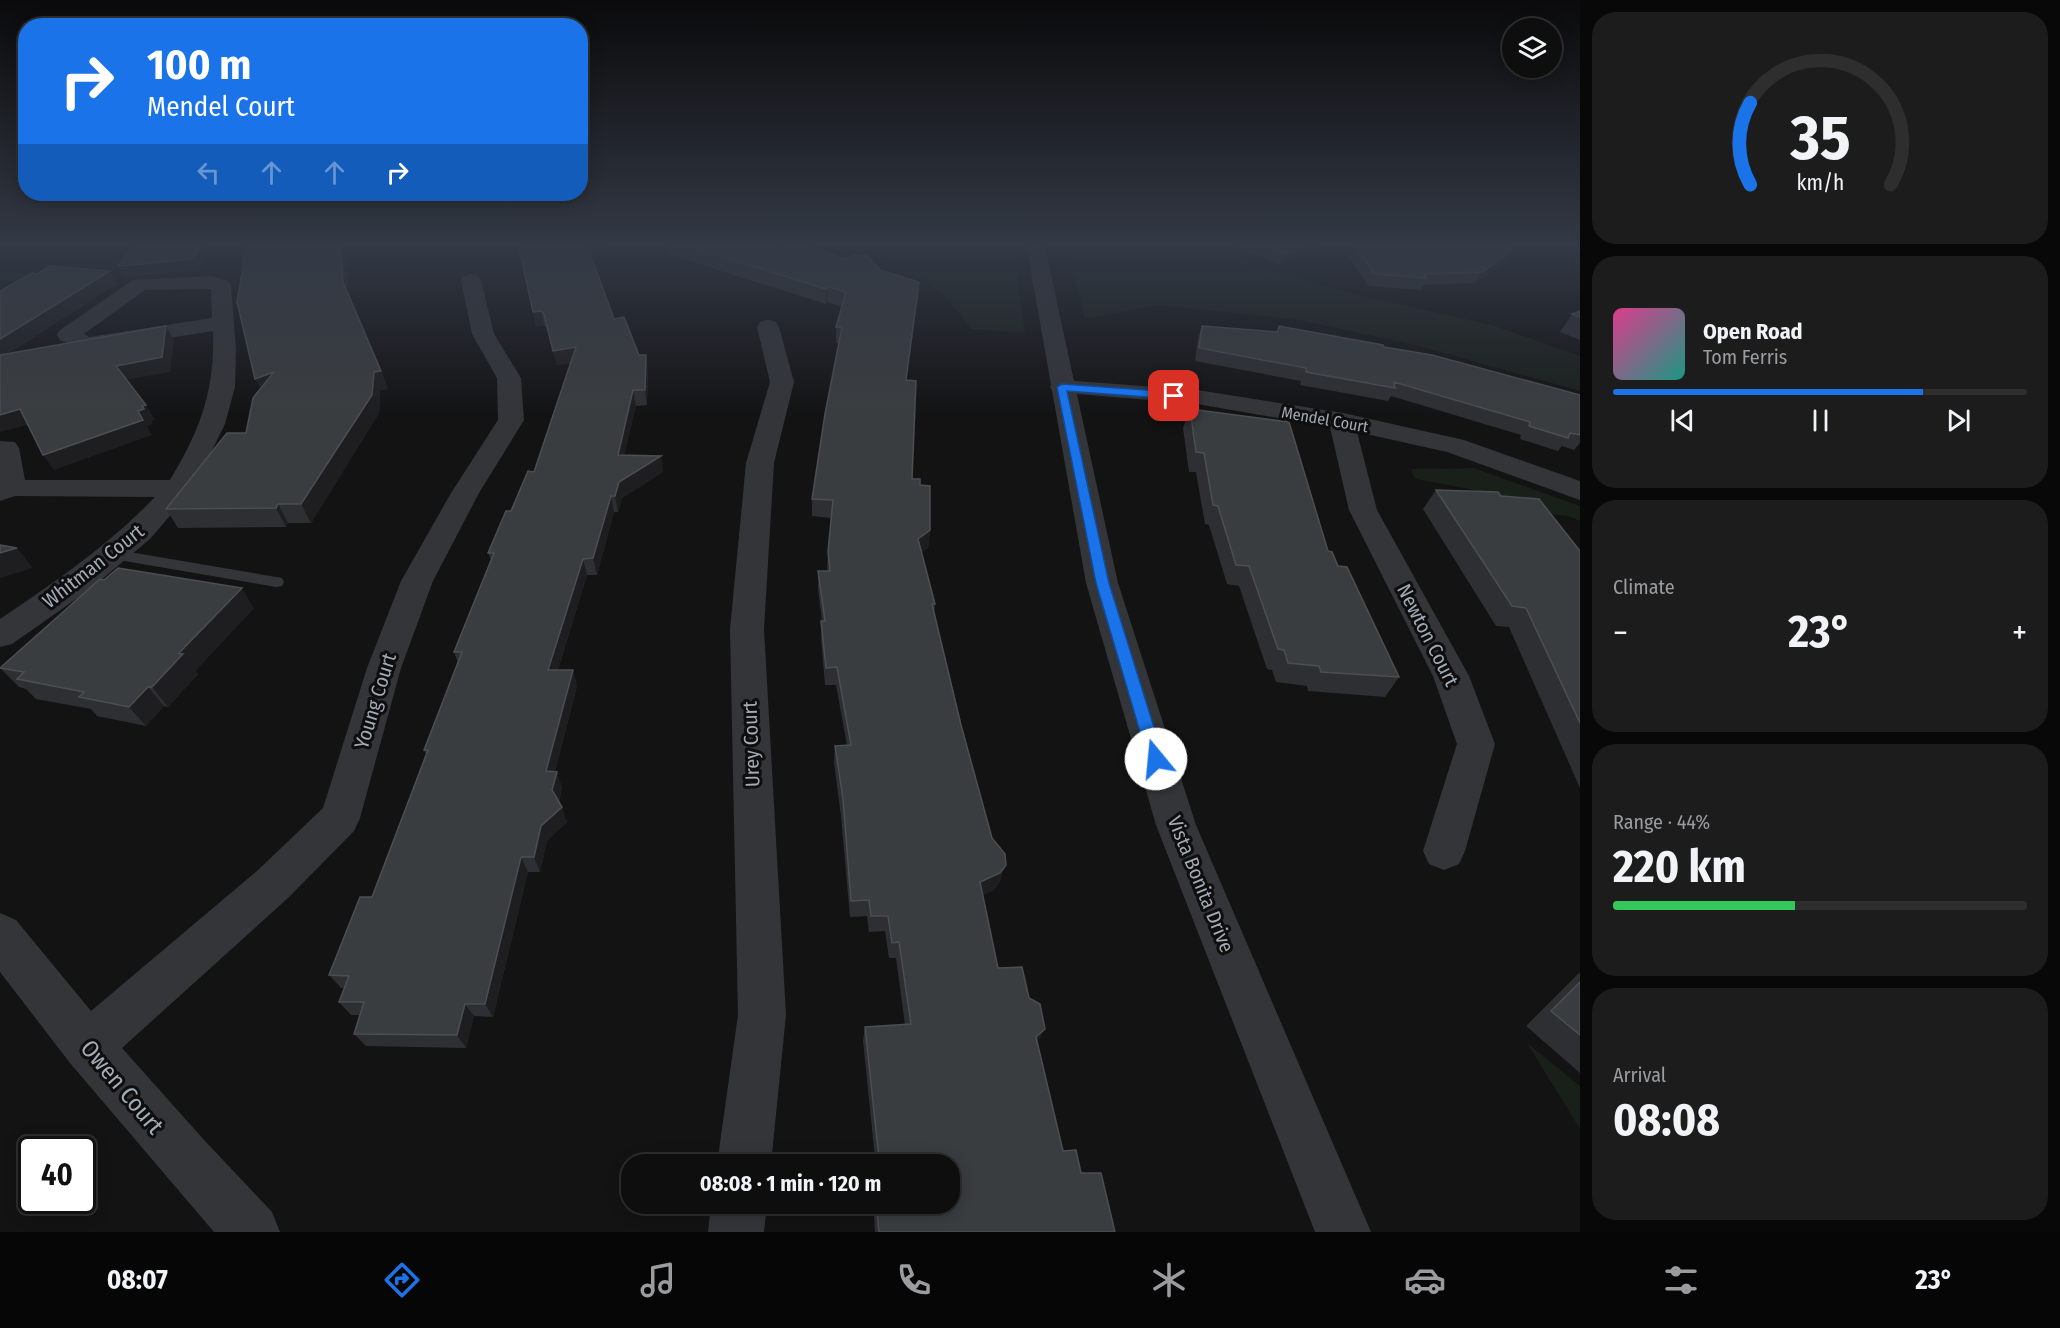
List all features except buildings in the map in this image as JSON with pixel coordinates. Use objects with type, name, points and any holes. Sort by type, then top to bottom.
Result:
[{"type":"street","name":"Whitman Court","points":[[117,300],[68,335],[87,344],[224,323]]},
{"type":"street","name":"Whitman Court","points":[[0,635],[78,582],[112,555],[139,532],[179,489],[212,424],[223,387],[222,300]]},
{"type":"street","name":"Young Court","points":[[87,1046],[273,884],[340,818],[384,668],[417,581],[465,492],[511,420],[509,378],[483,334],[476,300]]},
{"type":"street","name":"Vista Bonita Drive","points":[[1046,300],[1102,583],[1176,825],[1343,1232]]},
{"type":"street","name":"Urey Court","points":[[745,1154],[762,1015],[747,629],[760,462],[782,382],[768,327]]},
{"type":"street","name":"Mendel Court","points":[[1062,387],[1197,397],[1343,421],[1455,446],[1580,491]]},
{"type":"street","name":"Newton Court","points":[[1343,421],[1344,436],[1363,510],[1451,676],[1476,744],[1444,851]]},
{"type":"street","points":[[0,449],[6,448],[6,490],[179,489]]},
{"type":"street","name":"Owen Court","points":[[0,935],[87,1046],[203,1181],[252,1232]]},
{"type":"street","points":[[736,1232],[738,1214]]},
{"type":"lane","points":[[112,555],[276,582]]},
{"type":"shaded area","points":[[949,300],[1021,300],[1025,333],[971,329]]},
{"type":"shaded area","points":[[1081,300],[1383,300],[1492,325],[1580,356],[1580,391],[1419,346],[1295,319],[1157,305],[1085,319]]},
{"type":"shaded area","points":[[1474,468],[1580,506],[1580,521],[1568,516],[1509,511],[1475,490],[1415,479],[1411,469]]},
{"type":"shaded area","points":[[1527,1043],[1580,1086],[1580,1129]]},
{"type":"route","points":[[1156,759],[1102,583],[1062,387],[1174,396]]}]
